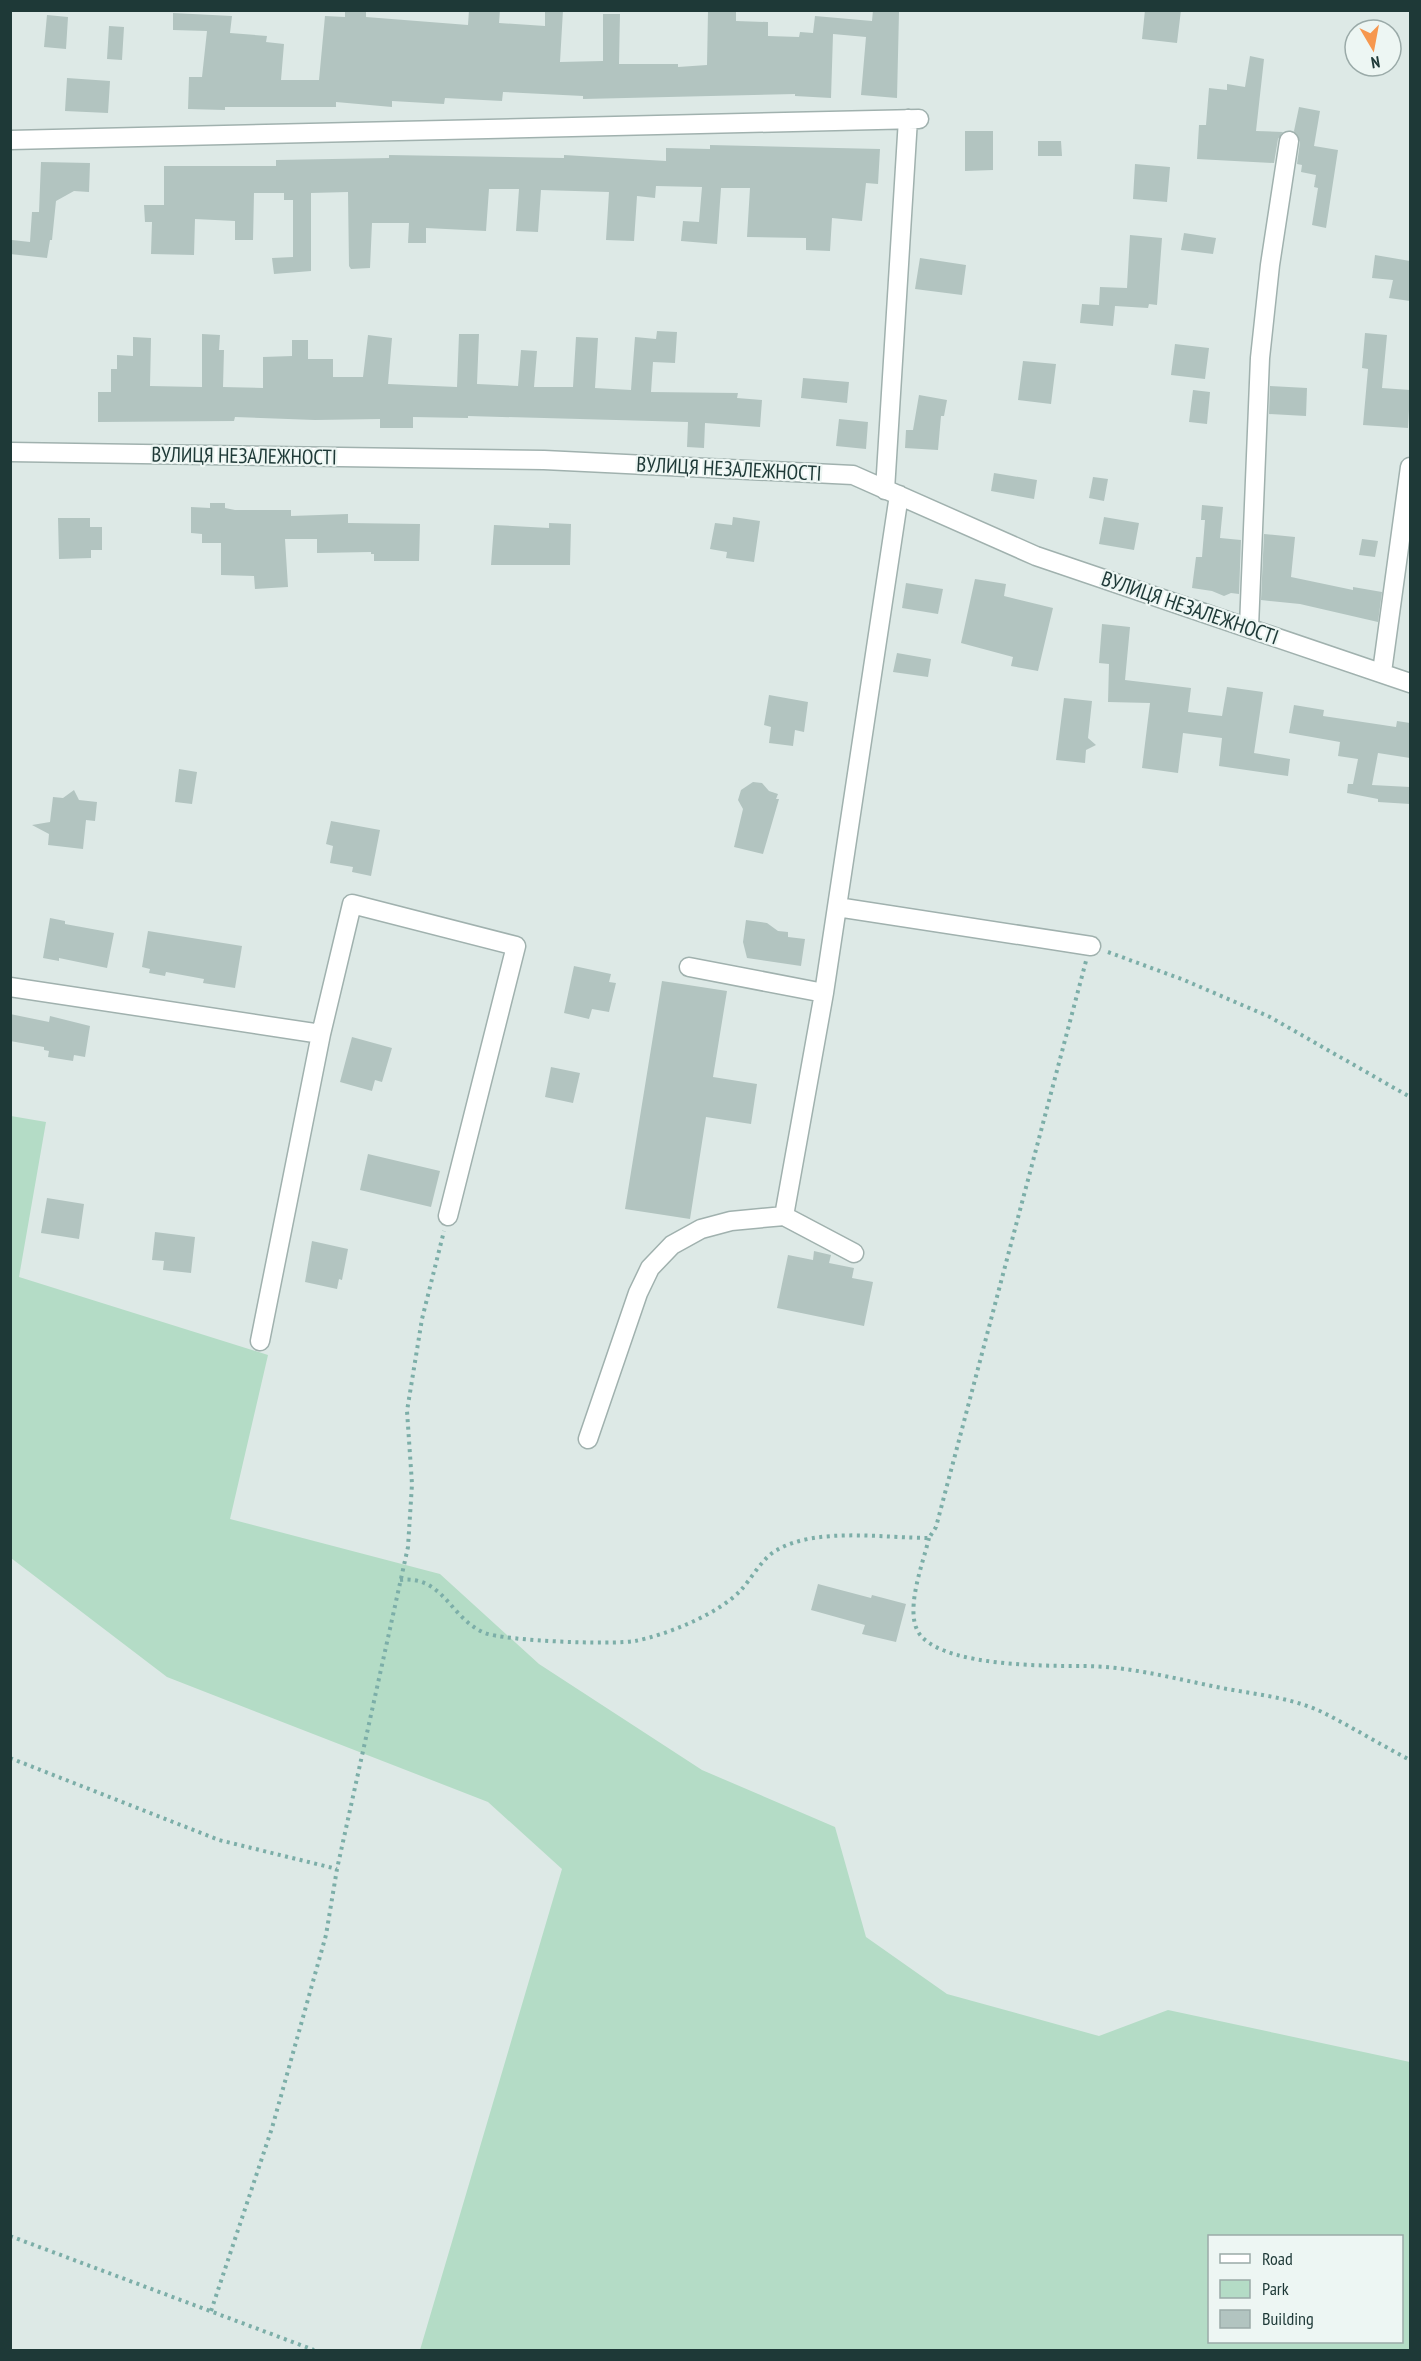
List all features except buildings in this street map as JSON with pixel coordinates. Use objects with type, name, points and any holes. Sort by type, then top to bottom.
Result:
[{"type":"street","points":[[10,140],[913,119],[892,492],[837,907],[784,1216]]},
{"type":"street","points":[[1249,627],[1260,358],[1288,141]]},
{"type":"street","name":"ВУЛИЦЯ НЕЗАЛЕЖНОСТІ","points":[[10,452],[544,460],[853,475],[1036,556],[1410,683]]},
{"type":"street","points":[[1382,672],[1410,467]]},
{"type":"street","points":[[260,1341],[321,1034],[352,904],[516,946],[448,1216]]},
{"type":"street","points":[[837,907],[1091,945]]},
{"type":"street","points":[[688,967],[824,993]]},
{"type":"street","points":[[10,987],[321,1034]]},
{"type":"street","points":[[588,1439],[638,1293],[650,1268],[672,1245],[701,1229],[762,1216],[784,1216],[854,1253]]},
{"type":"path","points":[[1410,1097],[1270,1017],[1184,980],[1091,945],[936,1527],[929,1538],[913,1606],[914,1623],[922,1638],[940,1648],[985,1661],[1041,1666],[1100,1666],[1153,1671],[1212,1686],[1280,1698],[1321,1712],[1410,1760]]},
{"type":"path","points":[[211,2312],[272,2128],[326,1935],[337,1869],[408,1547],[412,1484],[407,1411],[422,1319],[448,1216]]},
{"type":"path","points":[[400,1580],[429,1582],[465,1619],[485,1633],[518,1638],[634,1641],[672,1630],[714,1611],[738,1593],[775,1551],[793,1543],[815,1537],[929,1538]]},
{"type":"path","points":[[10,1758],[219,1840],[337,1869]]},
{"type":"path","points":[[10,2236],[314,2350]]},
{"type":"green space","points":[[11,1116],[46,1122],[19,1277],[268,1355],[230,1519],[440,1574],[539,1664],[702,1770],[835,1827],[866,1937],[947,1994],[1099,2036],[1168,2010],[1410,2062],[1410,2350],[420,2350],[562,1869],[488,1802],[167,1677],[11,1558]]}]
